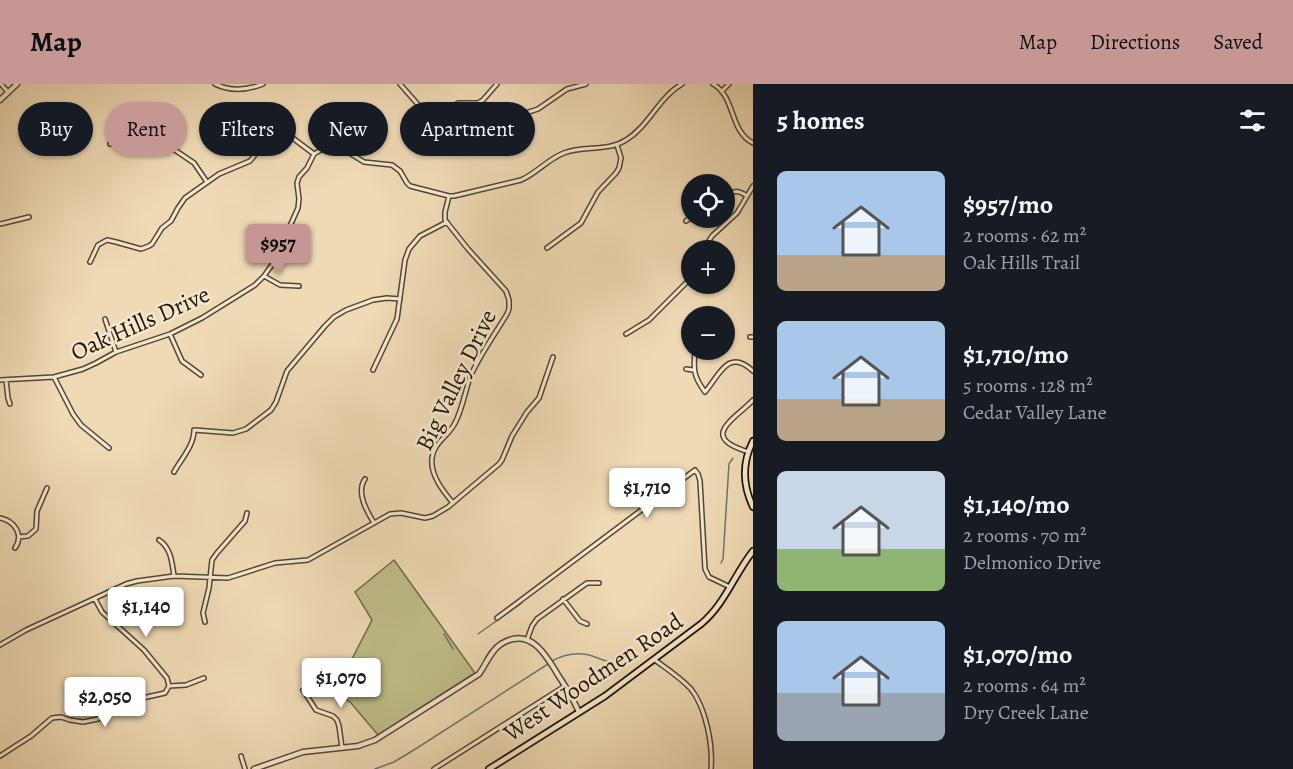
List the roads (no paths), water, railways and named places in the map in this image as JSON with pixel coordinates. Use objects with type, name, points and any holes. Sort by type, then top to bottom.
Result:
[{"type":"main road","points":[[753,441],[745,469],[748,496],[753,507]]},
{"type":"main road","name":"West Woodmen Road","points":[[489,769],[605,696],[708,619],[718,608],[753,551]]},
{"type":"street","points":[[1,84],[8,92]]},
{"type":"street","points":[[0,100],[17,84]]},
{"type":"street","points":[[215,84],[232,90],[248,89],[263,84]]},
{"type":"street","points":[[400,84],[416,102]]},
{"type":"street","points":[[477,102],[483,100],[497,84]]},
{"type":"street","points":[[535,110],[567,89],[586,84]]},
{"type":"street","points":[[354,156],[364,162],[396,167],[410,186],[449,196],[505,184],[529,176],[552,159],[567,152],[616,145],[636,132],[673,90],[682,84]]},
{"type":"street","points":[[713,84],[722,91],[729,103],[739,131],[753,143]]},
{"type":"street","points":[[722,91],[729,84]]},
{"type":"street","points":[[90,262],[99,245],[107,240],[141,249],[152,244],[162,228],[171,221],[185,198],[224,171],[250,161],[264,139],[271,133],[286,133],[308,149]]},
{"type":"street","points":[[547,248],[581,224],[598,192],[616,173],[621,158],[616,145]]},
{"type":"street","points":[[184,156],[194,163],[207,182]]},
{"type":"street","name":"Oak Hills Drive","points":[[0,380],[54,377],[90,366],[116,352],[170,334],[208,315],[255,285],[274,262],[298,208],[297,180],[313,156]]},
{"type":"street","points":[[503,177],[505,184]]},
{"type":"street","points":[[709,240],[720,227],[734,216],[753,186]]},
{"type":"street","points":[[735,191],[747,196]]},
{"type":"street","points":[[373,370],[397,319],[405,260],[409,249],[420,236],[447,222],[445,212],[449,196]]},
{"type":"street","points":[[0,224],[29,217]]},
{"type":"street","name":"Big Valley Drive","points":[[447,222],[503,288],[508,296],[509,304],[507,314],[471,375],[455,424],[437,444],[432,455],[436,477],[453,503]]},
{"type":"street","points":[[264,276],[280,285],[299,286]]},
{"type":"street","points":[[626,334],[649,320],[681,288]]},
{"type":"street","points":[[174,472],[194,438],[194,430],[233,433],[246,429],[271,410],[287,371],[334,317],[373,300],[400,299]]},
{"type":"street","points":[[105,318],[116,352]]},
{"type":"street","points":[[170,334],[182,362],[201,375]]},
{"type":"street","points":[[0,645],[26,630],[136,581],[174,576],[232,577],[275,563],[308,560],[395,513],[425,518],[433,516],[453,503],[502,460],[512,436],[539,398],[553,357]]},
{"type":"street","points":[[694,360],[693,370],[705,392],[728,364],[740,363],[753,371]]},
{"type":"street","points":[[686,369],[693,370]]},
{"type":"street","points":[[54,377],[81,425],[109,448]]},
{"type":"street","points":[[6,380],[10,404]]},
{"type":"street","points":[[748,452],[731,446],[726,441],[724,430],[729,421],[753,400]]},
{"type":"street","points":[[497,618],[695,470],[700,480],[705,569],[709,577],[730,587]]},
{"type":"street","points":[[365,478],[362,484],[363,499],[374,523]]},
{"type":"street","points":[[19,537],[28,536],[36,529],[38,512],[47,488]]},
{"type":"street","points":[[205,622],[203,613],[208,596],[212,560],[245,521],[247,513]]},
{"type":"street","points":[[0,518],[12,523],[17,530],[19,537],[15,548]]},
{"type":"street","points":[[159,540],[168,550],[174,576]]},
{"type":"street","points":[[527,640],[537,619],[587,583],[599,583]]},
{"type":"street","points":[[95,599],[102,612],[144,650],[167,678],[170,686]]},
{"type":"street","points":[[564,599],[580,621],[587,624]]},
{"type":"street","points":[[254,769],[303,752],[358,746],[375,740],[479,674],[493,651],[500,645],[518,639],[527,640],[541,649],[567,687],[579,712]]},
{"type":"street","points":[[655,660],[684,683],[695,696],[711,741],[711,769]]},
{"type":"street","points":[[170,686],[186,686],[204,678]]},
{"type":"street","points":[[0,756],[31,736],[52,718],[61,717],[83,722],[98,719],[138,699],[165,693],[170,686]]},
{"type":"street","points":[[434,769],[567,687]]},
{"type":"street","points":[[303,690],[316,710],[333,716],[337,720],[342,748]]},
{"type":"street","points":[[241,756],[245,769]]},
{"type":"waterway","points":[[721,563],[729,464],[733,458]]},
{"type":"waterway","points":[[478,634],[522,603]]},
{"type":"waterway","points":[[444,634],[453,649]]},
{"type":"waterway","points":[[552,661],[574,654],[589,655],[611,662],[634,657]]},
{"type":"waterway","points":[[375,769],[394,762],[548,664]]}]
